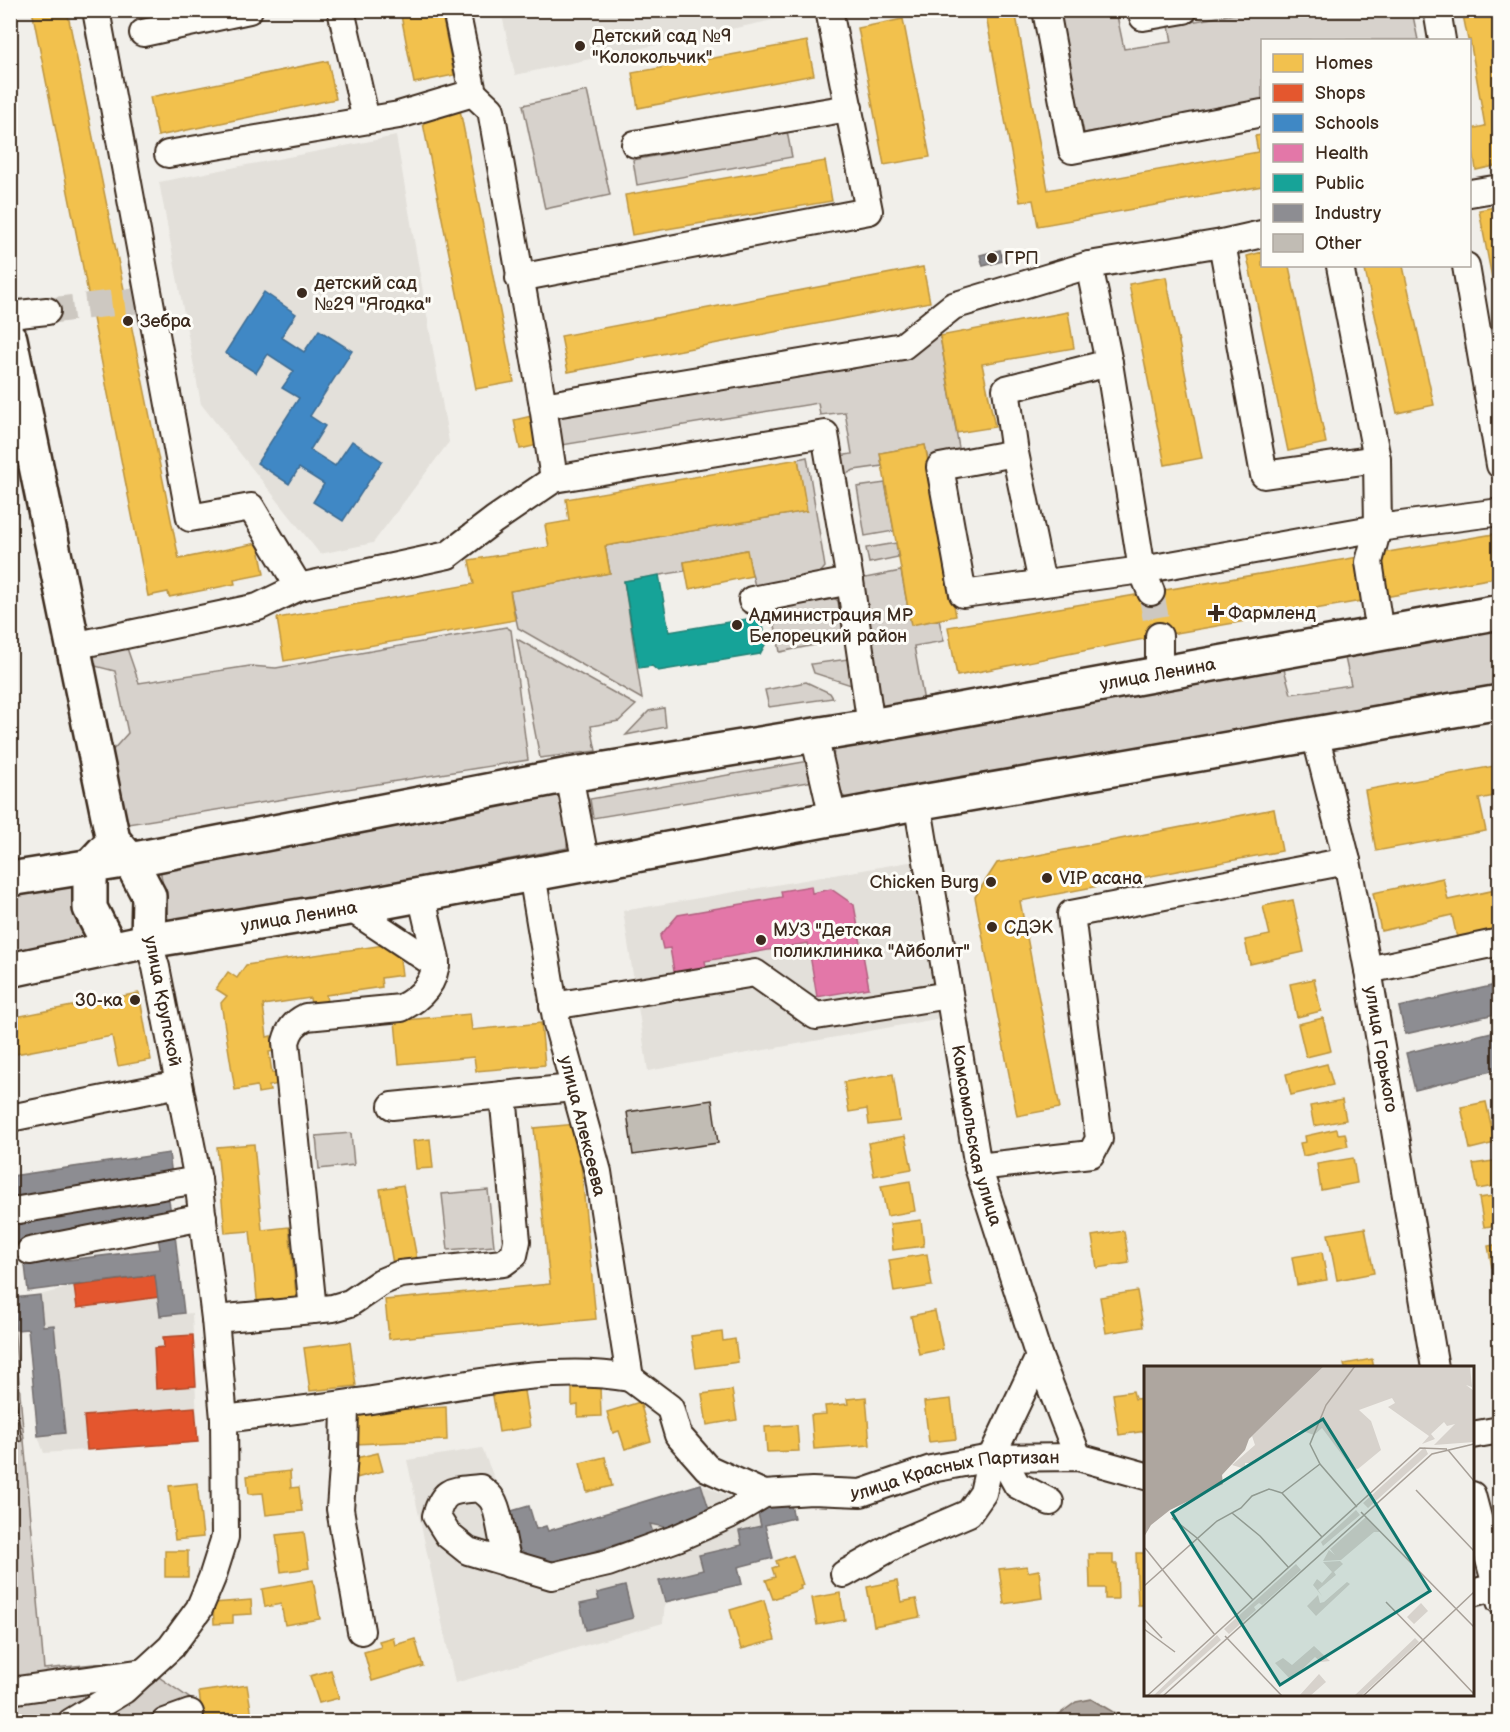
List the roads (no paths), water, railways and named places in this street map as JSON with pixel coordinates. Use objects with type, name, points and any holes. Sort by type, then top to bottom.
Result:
[{"type":"main road","name":"улица Крупской","points":[[10,339],[73,646],[121,850],[149,896],[148,941]]},
{"type":"main road","name":"улица Ленина","points":[[10,879],[90,866],[121,850],[871,726],[1500,612]]},
{"type":"main road","name":"улица Ленина","points":[[10,970],[148,941],[350,908],[916,803],[1315,734],[1499,705]]},
{"type":"main road","points":[[90,866],[90,908],[111,949]]},
{"type":"street","points":[[96,10],[190,518],[251,507],[299,587]]},
{"type":"street","points":[[143,33],[249,10]]},
{"type":"street","points":[[341,10],[366,120]]},
{"type":"street","points":[[456,10],[472,93],[491,110],[554,479]]},
{"type":"street","points":[[519,278],[869,211],[829,10]]},
{"type":"street","points":[[1046,10],[1072,150],[1261,113]]},
{"type":"street","points":[[1141,10],[1143,17],[1184,10]]},
{"type":"street","points":[[1437,10],[1442,39]]},
{"type":"street","points":[[168,154],[399,116],[472,93]]},
{"type":"street","points":[[635,144],[849,108]]},
{"type":"street","points":[[1471,193],[1500,188]]},
{"type":"street","points":[[543,406],[903,346],[953,306],[1089,265],[1261,234]]},
{"type":"street","points":[[1222,243],[1264,476],[1377,459]]},
{"type":"street","points":[[1089,265],[1109,363],[1147,581]]},
{"type":"street","points":[[1340,267],[1377,459],[1377,528],[1369,562],[1380,633]]},
{"type":"street","points":[[1466,267],[1500,465]]},
{"type":"street","points":[[10,315],[47,311]]},
{"type":"street","points":[[1041,583],[1015,453],[1006,389],[1109,363]]},
{"type":"street","points":[[73,646],[258,607],[299,587],[447,555],[554,479],[825,434],[850,581],[871,726]]},
{"type":"street","points":[[1015,453],[940,467],[963,594],[1041,583],[1147,581],[1377,528],[1500,512]]},
{"type":"street","points":[[752,600],[850,581]]},
{"type":"street","points":[[1159,636],[1159,672]]},
{"type":"street","name":"улица Горького","points":[[1315,734],[1347,861],[1368,970],[1435,1366]]},
{"type":"street","points":[[814,735],[833,818]]},
{"type":"street","points":[[569,775],[586,864]]},
{"type":"street","name":"Комсомольская улица","points":[[916,803],[978,1167],[1039,1357],[1078,1457]]},
{"type":"street","points":[[978,1167],[1090,1154],[1100,1139],[1071,914],[1347,861]]},
{"type":"street","name":"улица Алексеева","points":[[532,874],[553,1006],[573,1088],[598,1173],[630,1378]]},
{"type":"street","points":[[313,1310],[286,1042],[288,1034],[293,1026],[306,1017],[401,1008],[413,1003],[423,994],[430,984],[436,965],[421,894]]},
{"type":"street","points":[[350,908],[436,965]]},
{"type":"street","name":"улица Крупской","points":[[124,1690],[171,1647],[199,1609],[225,1537],[224,1419],[203,1217],[198,1180],[156,967],[148,941]]},
{"type":"street","points":[[1368,970],[1500,942]]},
{"type":"street","points":[[553,1006],[755,973],[816,1016],[949,995]]},
{"type":"street","points":[[10,1118],[179,1084]]},
{"type":"street","points":[[392,1106],[573,1088]]},
{"type":"street","points":[[215,1319],[333,1308],[350,1303],[381,1282],[400,1274],[502,1263],[514,1255],[517,1241],[503,1095]]},
{"type":"street","points":[[19,1210],[198,1180]]},
{"type":"street","points":[[30,1251],[203,1217]]},
{"type":"street","points":[[844,1574],[897,1544],[969,1513],[983,1493],[991,1458],[1039,1357]]},
{"type":"street","points":[[224,1419],[345,1405],[524,1378],[604,1373],[630,1378],[670,1408],[678,1435],[707,1468],[764,1494]]},
{"type":"street","points":[[345,1405],[340,1509],[361,1631]]},
{"type":"street","points":[[1474,1435],[1500,1430]]},
{"type":"street","name":"улица Красных Партизан","points":[[764,1494],[812,1491],[861,1493],[931,1469],[991,1458],[1078,1457],[1144,1476]]},
{"type":"street","points":[[991,1458],[1006,1464],[1017,1485],[1050,1502]]},
{"type":"street","points":[[509,1564],[552,1576],[608,1563],[729,1515],[764,1494]]},
{"type":"street","points":[[1474,1501],[1489,1594]]},
{"type":"street","points":[[10,1690],[145,1672]]},
{"type":"street","points":[[71,1722],[124,1690]]},
{"type":"street","points":[[96,1722],[118,1704],[124,1690]]},
{"type":"street","points":[[165,1722],[190,1713]]},
{"type":"tunnel","points":[[47,311],[148,299]]},
{"type":"tunnel","points":[[1151,592],[1159,636]]},
{"type":"place","name":"Детский сад №9 \"Колокольчик\"","points":[[580,46]]},
{"type":"place","name":"ГРП","points":[[992,258]]},
{"type":"place","name":"детский сад №29 \"Ягодка\"","points":[[302,293]]},
{"type":"place","name":"Зебра","points":[[128,321]]},
{"type":"place","name":"Фармленд","points":[[1216,613]]},
{"type":"place","name":"Администрация МР Белорецкий район","points":[[737,625]]},
{"type":"place","name":"VIP асана","points":[[1047,878]]},
{"type":"place","name":"Chicken Burg","points":[[991,882]]},
{"type":"place","name":"СДЭК","points":[[992,927]]},
{"type":"place","name":"МУЗ \"Детская поликлиника \"Айболит\"","points":[[761,940]]},
{"type":"place","name":"30-ка","points":[[135,1000]]}]
